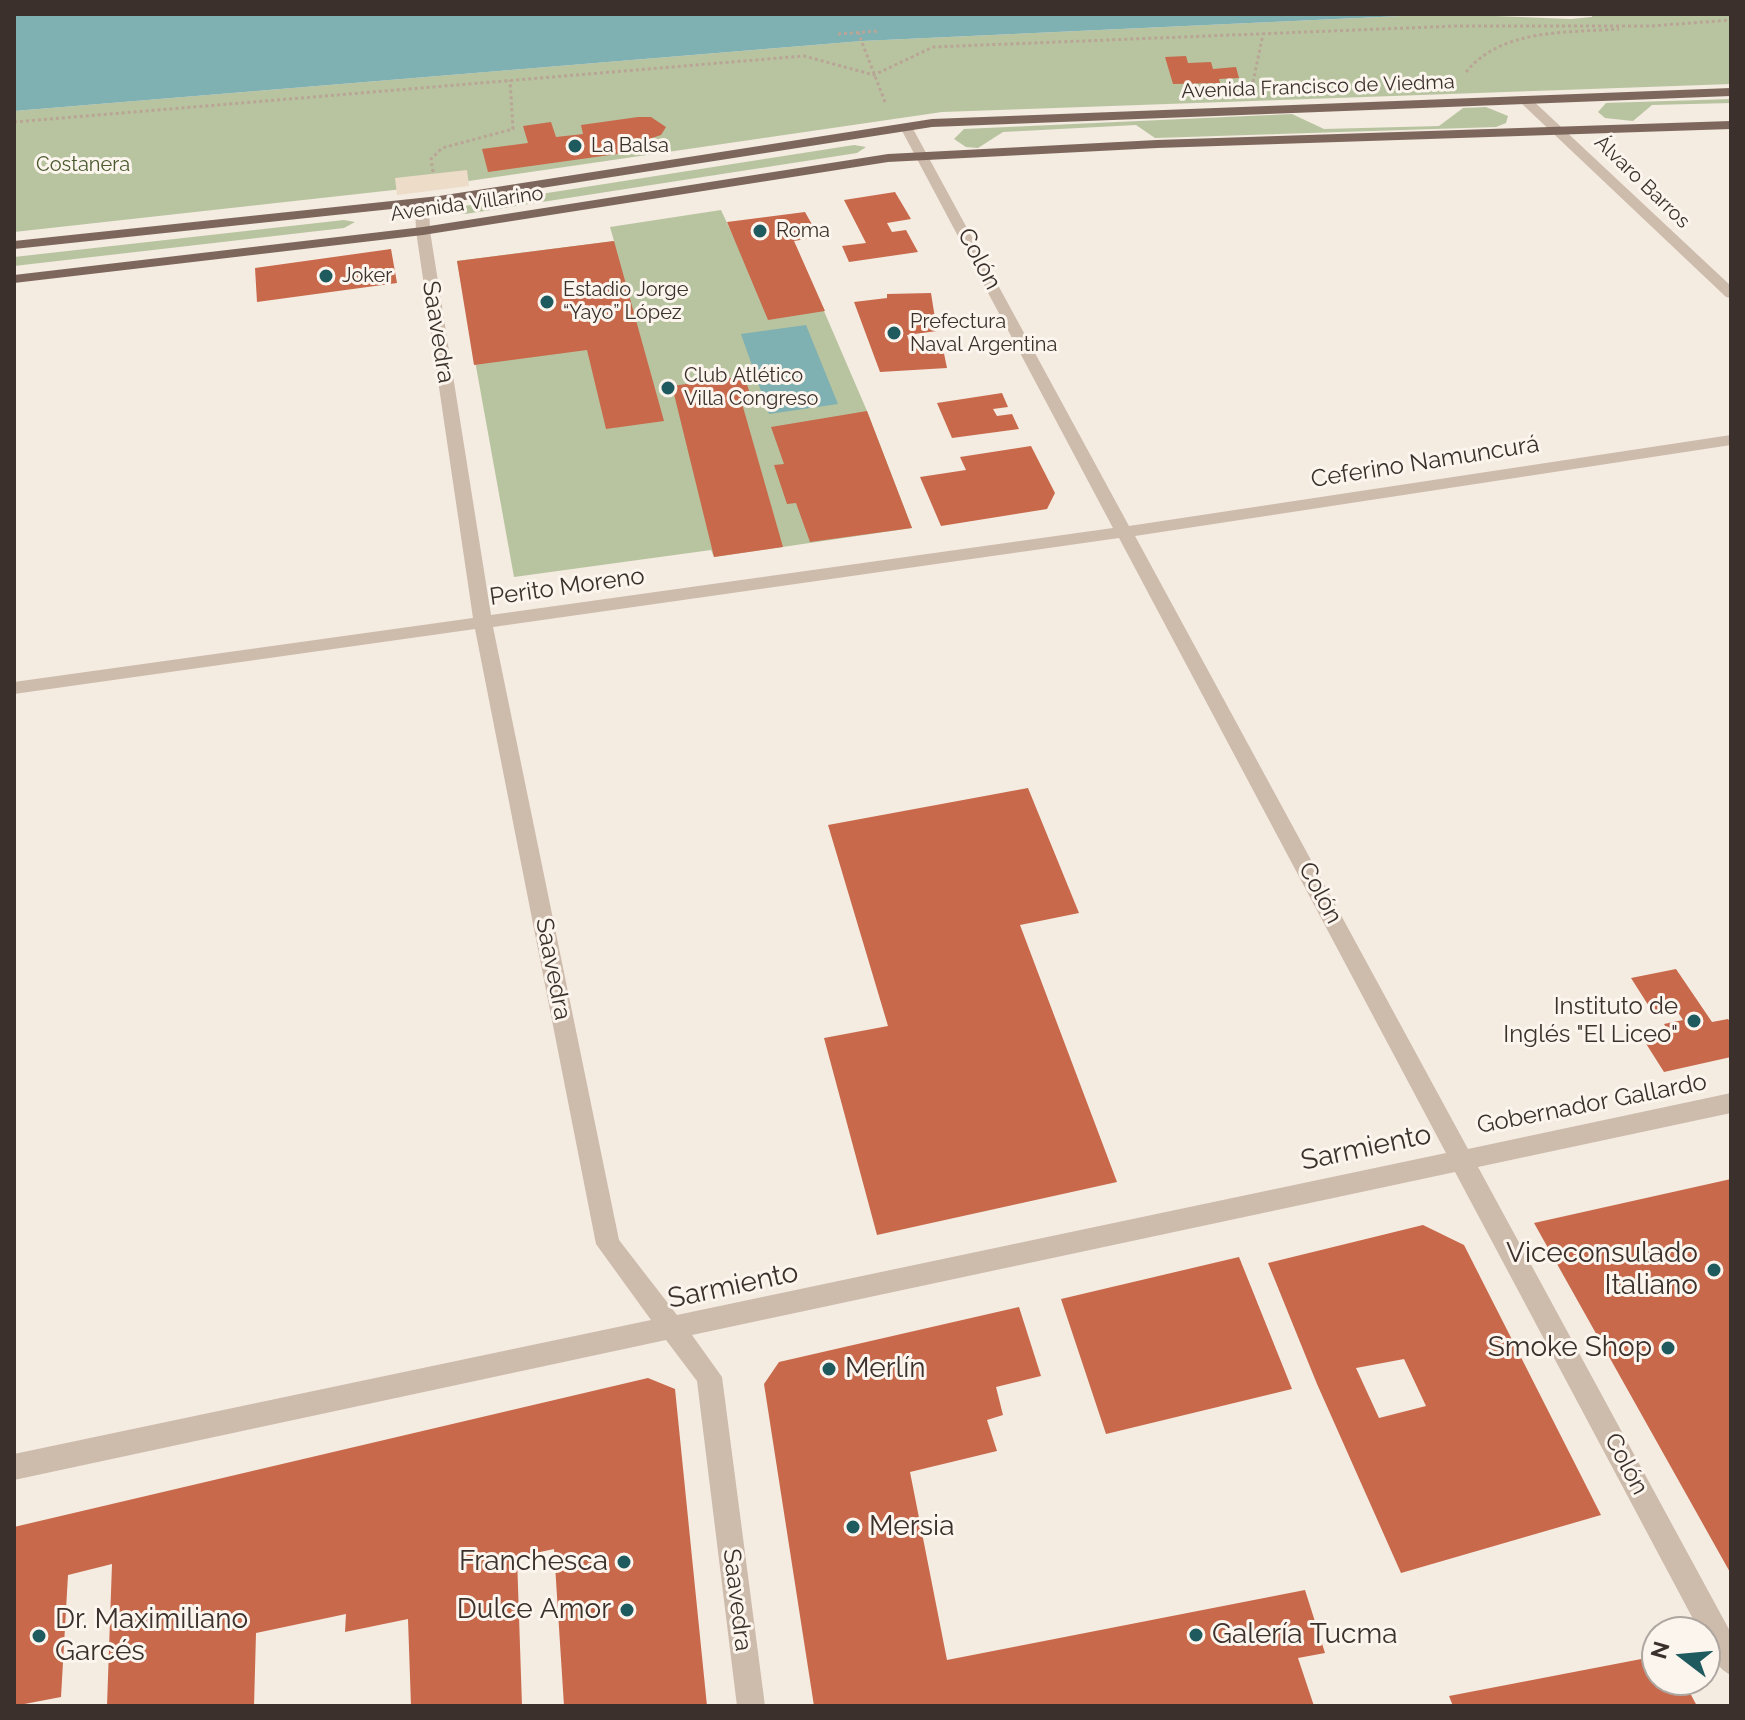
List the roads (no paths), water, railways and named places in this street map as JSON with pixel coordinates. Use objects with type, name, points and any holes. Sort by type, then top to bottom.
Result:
[{"type":"main road","name":"Avenida Francisco de Viedma","points":[[906,127],[1731,92]]},
{"type":"main road","points":[[923,156],[1157,144],[1731,125]]},
{"type":"main road","name":"Avenida Villarino","points":[[14,245],[430,201],[906,127]]},
{"type":"main road","name":"Avenida Villarino","points":[[14,279],[423,231],[888,158],[923,156]]},
{"type":"street","name":"Álvaro Barros","points":[[1524,99],[1731,294]]},
{"type":"street","name":"Colón","points":[[906,127],[1463,1157],[1731,1661]]},
{"type":"street","name":"Saavedra","points":[[430,201],[423,231],[483,623],[608,1244],[709,1377],[751,1706]]},
{"type":"street","name":"Ceferino Namuncurá","points":[[1126,532],[1731,440]]},
{"type":"street","name":"Perito Moreno","points":[[14,688],[1126,532]]},
{"type":"street","name":"Gobernador Gallardo","points":[[1463,1157],[1731,1103]]},
{"type":"street","name":"Sarmiento","points":[[14,1467],[674,1330],[1463,1157]]},
{"type":"water","points":[[14,14],[1444,14],[862,41],[14,111]]},
{"type":"water","points":[[806,325],[838,404],[769,414],[741,334]]},
{"type":"place","name":"La Balsa","points":[[575,146]]},
{"type":"place","name":"Roma","points":[[760,231]]},
{"type":"place","name":"Joker","points":[[326,276]]},
{"type":"place","name":"Estadio Jorge “Yayo” López","points":[[547,302]]},
{"type":"place","name":"Prefectura Naval Argentina","points":[[894,333]]},
{"type":"place","name":"Club Atlético Villa Congreso","points":[[668,388]]},
{"type":"place","name":"Instituto de Inglés \"El Liceo\"","points":[[1694,1021]]},
{"type":"place","name":"Viceconsulado Italiano","points":[[1714,1270]]},
{"type":"place","name":"Smoke Shop","points":[[1668,1348]]},
{"type":"place","name":"Merlín","points":[[829,1369]]},
{"type":"place","name":"Mersia","points":[[853,1527]]},
{"type":"place","name":"Franchesca","points":[[624,1562]]},
{"type":"place","name":"Dulce Amor","points":[[627,1610]]},
{"type":"place","name":"Galería Tucma","points":[[1196,1635]]},
{"type":"place","name":"Dr. Maximiliano Garcés","points":[[39,1636]]},
{"type":"park label","name":"Costanera","points":[[83,165]]}]
